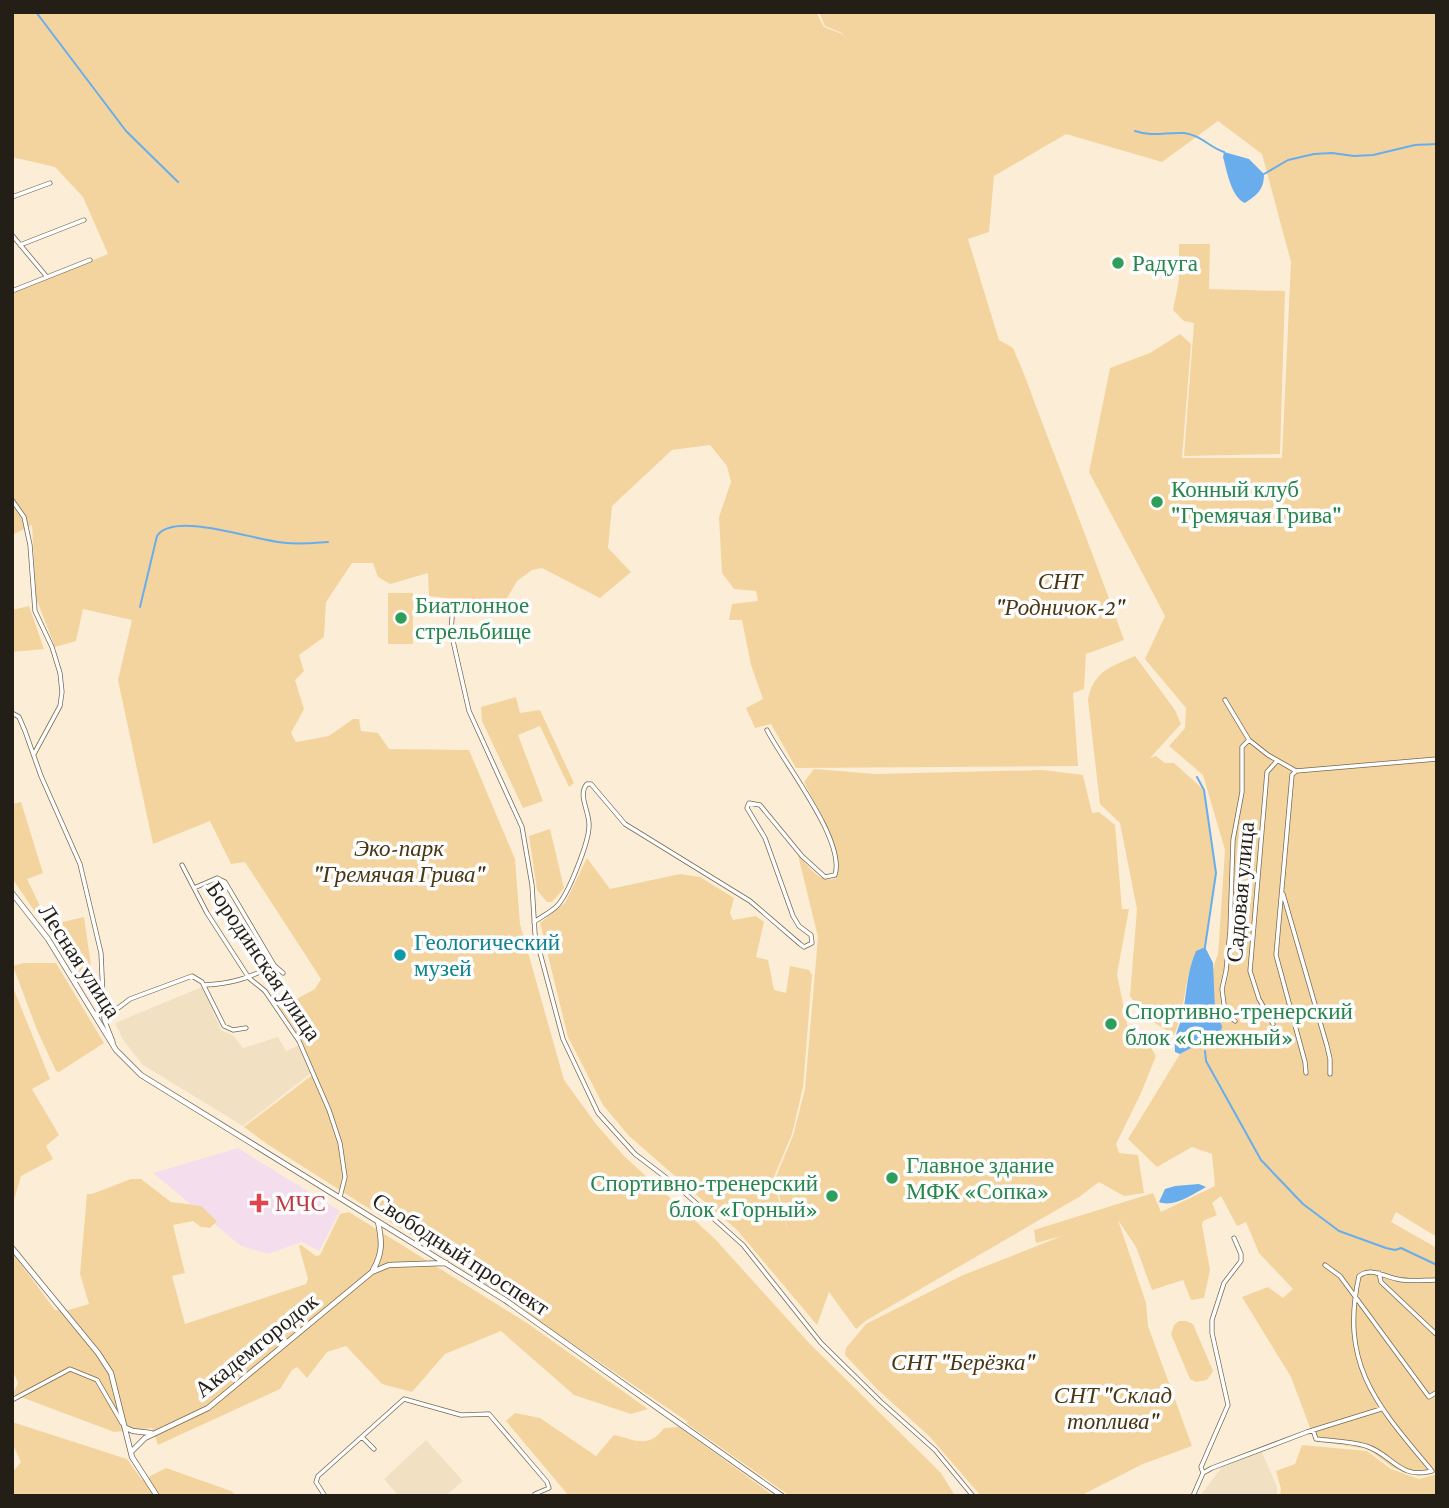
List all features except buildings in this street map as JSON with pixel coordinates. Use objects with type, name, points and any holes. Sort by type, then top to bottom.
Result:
[{"type":"main road","name":"Лесная улица","points":[[12,893],[48,939],[116,1050]]},
{"type":"main road","name":"Свободный проспект","points":[[116,1050],[141,1076],[447,1263],[586,1356],[782,1496]]},
{"type":"main road","points":[[372,1272],[380,1258],[382,1245],[377,1221]]},
{"type":"main road","points":[[12,1248],[104,1361],[111,1373],[135,1464],[157,1496]]},
{"type":"main road","points":[[372,1272],[390,1265],[447,1263]]},
{"type":"main road","name":"Академгородок","points":[[131,1452],[141,1440],[208,1408],[372,1272]]},
{"type":"main road","points":[[125,1427],[143,1433],[156,1433]]},
{"type":"street","points":[[12,197],[50,183]]},
{"type":"street","points":[[20,245],[84,220]]},
{"type":"street","points":[[12,235],[47,277]]},
{"type":"street","points":[[12,291],[90,260]]},
{"type":"street","points":[[12,500],[24,517],[30,545],[35,611],[52,647],[60,673],[62,692],[60,706],[33,755]]},
{"type":"street","points":[[453,604],[451,632],[469,711],[523,827],[532,885],[534,922],[563,1039],[598,1113],[635,1154],[677,1186],[743,1245],[821,1343],[880,1402],[935,1450],[973,1496]]},
{"type":"street","points":[[1225,700],[1249,740],[1277,761],[1296,771],[1437,759]]},
{"type":"street","points":[[12,713],[19,717],[83,872],[100,953],[104,1019],[116,1050]]},
{"type":"street","points":[[534,922],[557,906],[564,896],[586,845],[589,818],[582,794],[583,788],[591,784],[625,824],[750,901],[804,947],[812,943],[811,935],[799,926],[793,916],[765,838],[747,808],[749,803],[760,805],[802,856],[825,877],[835,875],[836,862],[824,827],[809,796],[767,730]]},
{"type":"street","points":[[1234,1021],[1225,1012],[1222,989],[1230,931],[1233,840],[1242,792],[1242,747],[1249,740]]},
{"type":"street","name":"Садовая улица","points":[[1273,1024],[1259,999],[1250,971],[1267,772],[1277,761]]},
{"type":"street","points":[[1296,771],[1292,775],[1276,955],[1306,1073]]},
{"type":"street","name":"Бородинская улица","points":[[182,865],[249,978],[265,991],[299,1041],[329,1110],[340,1143],[345,1177],[340,1197]]},
{"type":"street","points":[[194,888],[217,878],[225,882],[274,965],[284,973]]},
{"type":"street","points":[[1282,889],[1327,1046],[1330,1074]]},
{"type":"street","points":[[204,985],[228,984],[249,978],[274,965]]},
{"type":"street","points":[[104,1019],[109,1012],[130,999],[192,976],[198,977],[204,985],[224,1026],[233,1030],[246,1028]]},
{"type":"street","points":[[1193,1496],[1203,1473],[1201,1467],[1228,1405],[1212,1333],[1212,1320],[1224,1283],[1241,1261],[1234,1238]]},
{"type":"street","points":[[1325,1265],[1340,1276],[1429,1397],[1437,1392]]},
{"type":"street","points":[[1312,1430],[1316,1439],[1368,1446],[1392,1463],[1418,1474],[1432,1471],[1381,1409],[1363,1373],[1353,1340],[1354,1296],[1359,1276],[1366,1272],[1379,1273],[1398,1280],[1437,1280]]},
{"type":"street","points":[[1379,1273],[1381,1282],[1437,1335]]},
{"type":"street","points":[[12,1400],[70,1369],[97,1380],[125,1427]]},
{"type":"street","points":[[325,1496],[316,1482],[317,1478],[404,1399],[461,1415],[489,1414],[547,1482],[549,1488],[535,1494]]},
{"type":"street","points":[[1203,1473],[1312,1430],[1381,1409]]},
{"type":"street","points":[[362,1437],[374,1449]]},
{"type":"shaded area","points":[[202,987],[221,1030],[234,1036],[243,1048],[278,1037],[286,1051],[299,1045],[311,1073],[243,1126],[143,1065],[123,1040],[115,1023]]},
{"type":"shaded area","name":"МЧС","points":[[238,1148],[340,1211],[319,1251],[302,1242],[268,1254],[241,1246],[153,1173]]},
{"type":"shaded area","points":[[426,1440],[463,1481],[445,1496],[399,1496],[384,1479]]},
{"type":"shaded area","points":[[1261,1450],[1277,1487],[1277,1496],[1200,1496],[1222,1467]]},
{"type":"green space","points":[[12,12],[816,12],[824,27],[842,34],[846,39],[842,33],[825,26],[819,12],[1437,12],[1437,1237],[1396,1212],[1391,1222],[1437,1248],[1437,1472],[1418,1476],[1392,1467],[1368,1449],[1315,1441],[1291,1377],[1242,1297],[1268,1287],[1283,1298],[1293,1289],[1259,1253],[1246,1222],[1237,1226],[1221,1196],[1212,1203],[1217,1215],[1203,1221],[1202,1225],[1210,1270],[1204,1298],[1191,1300],[1183,1280],[1152,1290],[1136,1247],[1118,1220],[1146,1303],[1148,1326],[1192,1446],[1143,1464],[1080,1496],[981,1496],[929,1436],[877,1389],[845,1355],[846,1348],[866,1324],[961,1276],[1062,1236],[1036,1243],[1034,1230],[1153,1193],[1161,1212],[1215,1186],[1212,1154],[1192,1147],[1157,1167],[1128,1139],[1180,1054],[1221,1032],[1215,1011],[1212,982],[1218,955],[1225,850],[1203,775],[1169,746],[1185,728],[1186,708],[1145,659],[1165,616],[1089,472],[1110,368],[1150,353],[1180,334],[1191,344],[1182,458],[1282,458],[1291,262],[1262,154],[1218,121],[1162,162],[1066,134],[994,176],[989,232],[968,239],[999,340],[1013,348],[1024,374],[1124,640],[1086,654],[1084,689],[1073,693],[1078,766],[796,768],[771,724],[755,728],[746,708],[763,699],[751,665],[742,620],[729,620],[732,604],[758,601],[756,591],[734,589],[722,573],[719,517],[731,482],[727,466],[710,445],[672,450],[612,506],[608,548],[631,572],[600,598],[542,568],[532,570],[517,581],[503,605],[429,596],[428,573],[390,584],[378,577],[373,563],[352,563],[326,602],[324,637],[299,655],[304,671],[295,680],[304,709],[291,733],[296,742],[329,736],[353,719],[359,719],[361,731],[378,733],[389,749],[469,750],[515,859],[520,924],[564,1080],[596,1124],[624,1156],[715,1239],[810,1344],[941,1473],[955,1496],[790,1496],[686,1423],[688,1422],[422,1242],[244,1127],[315,1073],[300,1037],[280,1008],[315,989],[321,979],[245,862],[231,864],[210,821],[153,844],[118,680],[132,620],[83,609],[76,641],[55,647],[36,598],[32,525],[12,535],[12,293],[108,254],[83,197],[55,167],[12,157]]},
{"type":"green space","points":[[1179,244],[1210,244],[1209,289],[1285,291],[1280,454],[1184,456],[1194,323],[1184,321],[1173,310],[1179,280]]},
{"type":"green space","name":"Биатлонное стрельбище","points":[[388,593],[413,593],[413,644],[388,644]]},
{"type":"green space","points":[[29,606],[44,649],[12,652],[12,610]]},
{"type":"green space","points":[[1135,656],[1175,710],[1181,724],[1150,758],[1156,756],[1165,763],[1174,763],[1204,790],[1216,873],[1205,947],[1196,951],[1192,961],[1174,1035],[1144,1016],[1130,996],[1137,909],[1120,823],[1100,804],[1088,700],[1094,682],[1104,671]]},
{"type":"green space","points":[[516,697],[520,713],[540,710],[574,783],[569,787],[540,726],[518,735],[543,801],[523,808],[482,721],[481,707]]},
{"type":"green space","points":[[814,769],[875,774],[1043,770],[1083,775],[1092,813],[1099,812],[1115,825],[1122,909],[1129,909],[1117,974],[1129,1034],[1142,1033],[1156,1056],[1116,1144],[1119,1153],[1138,1155],[1144,1193],[1124,1196],[1099,1182],[1079,1197],[867,1320],[856,1329],[829,1292],[817,1325],[737,1230],[629,1136],[603,1105],[568,1037],[540,923],[565,903],[587,858],[610,889],[680,874],[700,877],[734,898],[730,913],[733,920],[756,916],[764,922],[756,957],[768,960],[774,990],[786,993],[790,966],[809,970],[812,975],[803,1087],[792,1134],[773,1179],[789,1235],[775,1179],[793,1136],[805,1089],[818,937],[798,855],[815,873],[825,879],[836,878],[838,869],[828,830],[804,782]]},
{"type":"green space","points":[[21,802],[43,873],[27,879],[49,925],[84,917],[93,980],[82,981],[12,878],[12,804]]},
{"type":"green space","points":[[550,829],[564,888],[552,902],[547,902],[537,890],[529,836]]},
{"type":"green space","points":[[24,963],[56,963],[104,1043],[59,1072],[56,1071],[37,1030],[13,966]]},
{"type":"green space","points":[[12,985],[50,1079],[32,1089],[59,1135],[46,1146],[53,1159],[21,1176],[12,1207]]},
{"type":"green space","points":[[131,1179],[141,1179],[171,1202],[201,1206],[217,1221],[210,1228],[201,1227],[193,1221],[173,1225],[185,1273],[172,1276],[185,1324],[306,1284],[308,1279],[299,1246],[316,1256],[320,1255],[340,1214],[349,1212],[527,1323],[648,1409],[631,1414],[574,1395],[501,1331],[445,1354],[412,1392],[382,1384],[346,1346],[327,1352],[307,1378],[297,1367],[292,1370],[280,1389],[158,1445],[152,1428],[114,1432],[13,1394],[18,1383],[12,1369],[12,1252],[55,1310],[65,1311],[89,1304],[80,1274],[87,1194]]},
{"type":"green space","points":[[1179,1321],[1193,1324],[1213,1371],[1207,1380],[1196,1382],[1190,1379],[1171,1334],[1174,1325]]},
{"type":"green space","points":[[515,1413],[540,1418],[596,1456],[614,1435],[635,1441],[647,1441],[664,1428],[679,1427],[774,1496],[569,1496],[506,1421]]},
{"type":"green space","points":[[12,1422],[127,1459],[142,1480],[166,1468],[231,1491],[237,1496],[12,1496],[12,1473],[21,1462],[12,1443]]},
{"type":"green space","points":[[1302,1445],[1367,1451],[1391,1469],[1419,1479],[1437,1474],[1437,1496],[1280,1496],[1276,1471],[1295,1464]]},
{"type":"water","points":[[1224,152],[1249,159],[1264,174],[1259,192],[1245,203],[1236,195],[1230,183]]},
{"type":"water","points":[[1205,947],[1213,963],[1215,1009],[1222,1026],[1221,1032],[1180,1054],[1175,1052],[1175,1040],[1183,1013],[1191,966],[1196,951]]},
{"type":"water","points":[[1199,1184],[1206,1187],[1177,1202],[1159,1202],[1165,1189]]},
{"type":"waterway","points":[[36,12],[126,131],[178,182]]},
{"type":"waterway","points":[[1135,131],[1147,134],[1190,134],[1224,152]]},
{"type":"waterway","points":[[1264,174],[1288,160],[1314,154],[1373,155],[1415,145],[1437,144]]},
{"type":"waterway","points":[[140,607],[157,536],[166,529],[195,526],[284,543],[328,542]]},
{"type":"waterway","points":[[1197,777],[1204,790],[1216,873],[1205,947]]},
{"type":"waterway","points":[[1205,1051],[1206,1061],[1261,1160],[1303,1204],[1339,1231],[1386,1248],[1401,1248],[1437,1265]]},
{"type":"place","name":"Радуга","points":[[1118,263]]},
{"type":"place","name":"Конный клуб \"Гремячая Грива\"","points":[[1157,502]]},
{"type":"place","name":"Биатлонное стрельбище","points":[[401,618]]},
{"type":"place","name":"Геологический музей","points":[[400,955]]},
{"type":"place","name":"Спортивно-тренерский блок «Снежный»","points":[[1111,1024]]},
{"type":"place","name":"Главное здание МФК «Сопка»","points":[[892,1178]]},
{"type":"place","name":"Спортивно-тренерский блок «Горный»","points":[[832,1196]]},
{"type":"place","name":"МЧС","points":[[259,1203]]},
{"type":"park label","name":"СНТ \"Родничок-2\"","points":[[1060,594]]},
{"type":"park label","name":"Эко-парк \"Гремячая Грива\"","points":[[399,861]]},
{"type":"park label","name":"СНТ \"Берёзка\"","points":[[963,1362]]},
{"type":"park label","name":"СНТ \"Склад топлива\"","points":[[1113,1408]]}]
